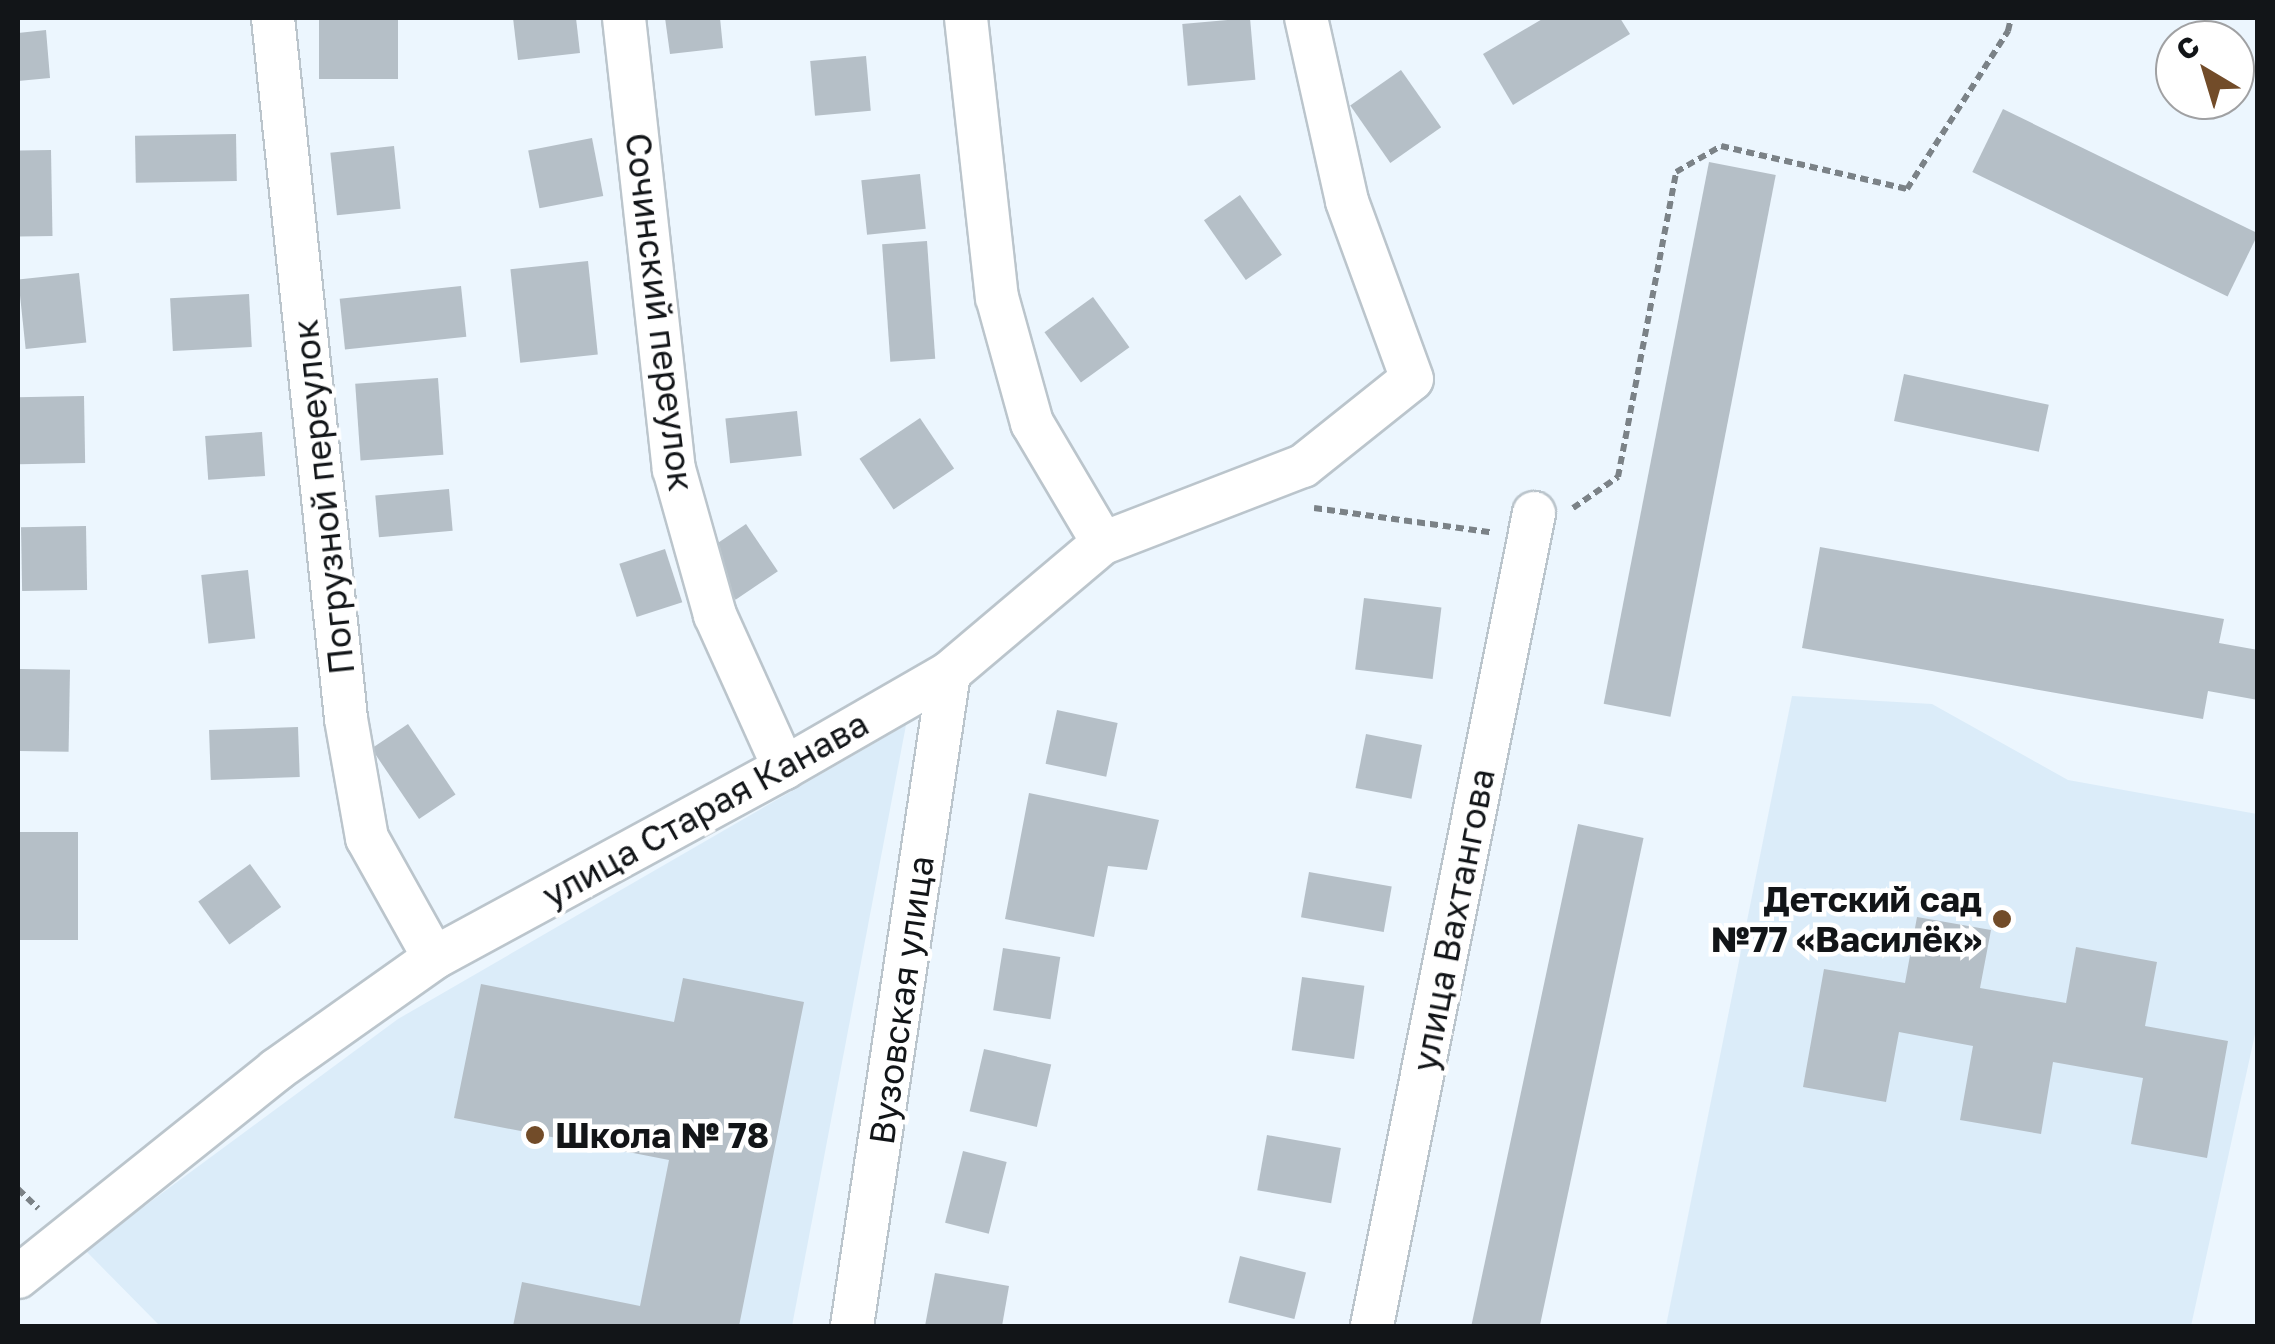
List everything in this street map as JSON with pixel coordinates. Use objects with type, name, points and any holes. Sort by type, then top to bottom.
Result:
[{"type":"street","name":"Погрузной переулок","points":[[273,18],[346,718],[367,838],[434,958]]},
{"type":"street","name":"Сочинский переулок","points":[[624,18],[674,469],[715,616],[784,768]]},
{"type":"street","points":[[966,18],[997,298],[1032,423],[1103,543]]},
{"type":"street","name":"улица Старая Канава","points":[[18,1276],[276,1070],[434,958],[784,768],[949,673],[1103,543],[1303,466],[1412,380],[1347,201],[1306,18]]},
{"type":"street","name":"улица Вахтангова","points":[[1372,1326],[1531,525]]},
{"type":"street","name":"Вузовская улица","points":[[852,1326],[949,673]]},
{"type":"path","points":[[1302,506],[1531,525],[1618,478],[1676,172],[1721,146],[1907,188],[2008,31],[2012,18]]},
{"type":"shaded area","name":"Детский сад №77 «Василёк»","points":[[1792,696],[1932,704],[2068,780],[2257,814],[2257,1025],[2191,1326],[1666,1326]]},
{"type":"shaded area","name":"Школа № 78","points":[[906,725],[792,1326],[160,1326],[85,1250],[398,1019]]},
{"type":"building","points":[[319,18],[398,18],[398,79],[319,79]]},
{"type":"building","points":[[513,18],[576,18],[580,53],[518,60]]},
{"type":"building","points":[[665,18],[720,18],[723,48],[670,54]]},
{"type":"building","points":[[1250,18],[1255,80],[1188,86],[1182,24]]},
{"type":"building","points":[[1544,18],[1620,18],[1630,34],[1513,105],[1483,54]]},
{"type":"building","points":[[46,30],[50,78],[18,81],[18,33]]},
{"type":"building","points":[[866,56],[871,111],[815,116],[810,61]]},
{"type":"building","points":[[1401,70],[1441,127],[1390,163],[1350,106]]},
{"type":"building","points":[[2003,109],[2258,233],[2228,296],[1972,172]]},
{"type":"building","points":[[236,134],[237,181],[136,183],[135,136]]},
{"type":"building","points":[[592,138],[603,196],[539,208],[528,150]]},
{"type":"building","points":[[394,146],[401,209],[337,215],[330,153]]},
{"type":"building","points":[[51,150],[53,236],[20,237],[18,151]]},
{"type":"building","points":[[1709,162],[1776,175],[1670,717],[1604,704]]},
{"type":"building","points":[[920,174],[926,229],[867,235],[861,180]]},
{"type":"building","points":[[1240,195],[1282,255],[1246,280],[1204,220]]},
{"type":"building","points":[[927,241],[935,359],[890,362],[882,244]]},
{"type":"building","points":[[588,261],[598,354],[520,363],[510,269]]},
{"type":"building","points":[[79,273],[86,343],[26,349],[18,279]]},
{"type":"building","points":[[461,286],[466,337],[345,349],[340,299]]},
{"type":"building","points":[[249,294],[252,347],[173,351],[170,298]]},
{"type":"building","points":[[1093,297],[1129,347],[1081,382],[1044,332]]},
{"type":"building","points":[[1904,374],[2049,405],[2039,452],[1894,421]]},
{"type":"building","points":[[438,378],[443,455],[361,461],[355,384]]},
{"type":"building","points":[[84,396],[85,463],[19,464],[18,397]]},
{"type":"building","points":[[797,411],[802,456],[730,463],[725,419]]},
{"type":"building","points":[[920,418],[954,469],[894,509],[859,459]]},
{"type":"building","points":[[262,432],[265,476],[208,480],[205,436]]},
{"type":"building","points":[[449,489],[453,531],[379,537],[375,495]]},
{"type":"building","points":[[746,524],[778,571],[736,600],[704,553]]},
{"type":"building","points":[[86,526],[87,590],[22,591],[21,527]]},
{"type":"building","points":[[1820,547],[2224,619],[2219,643],[2258,650],[2258,700],[2208,691],[2203,719],[1802,648]]},
{"type":"building","points":[[665,549],[682,602],[637,617],[619,564]]},
{"type":"building","points":[[248,570],[255,639],[208,644],[201,575]]},
{"type":"building","points":[[1364,598],[1441,608],[1433,679],[1355,669]]},
{"type":"building","points":[[20,669],[70,670],[69,752],[19,751]]},
{"type":"building","points":[[1057,710],[1118,723],[1106,777],[1046,764]]},
{"type":"building","points":[[408,724],[456,794],[419,819],[372,749]]},
{"type":"building","points":[[298,727],[300,777],[211,780],[209,730]]},
{"type":"building","points":[[1366,734],[1422,745],[1411,799],[1356,788]]},
{"type":"building","points":[[1029,793],[1159,820],[1147,870],[1108,866],[1094,937],[1005,919]]},
{"type":"building","points":[[1578,824],[1644,838],[1540,1326],[1471,1326]]},
{"type":"building","points":[[18,832],[78,832],[78,940],[18,940]]},
{"type":"building","points":[[250,864],[281,907],[229,944],[198,902]]},
{"type":"building","points":[[1309,872],[1392,887],[1384,932],[1301,917]]},
{"type":"building","points":[[1917,917],[1991,930],[1980,988],[2066,1003],[2076,947],[2157,962],[2145,1026],[2228,1041],[2207,1158],[2131,1144],[2143,1078],[2053,1062],[2041,1134],[1960,1120],[1973,1046],[1899,1032],[1886,1102],[1803,1087],[1824,969],[1905,983]]},
{"type":"building","points":[[1003,948],[1060,957],[1050,1019],[993,1010]]},
{"type":"building","points":[[1302,977],[1364,986],[1354,1059],[1292,1050]]},
{"type":"building","points":[[683,978],[804,1002],[739,1326],[513,1326],[522,1282],[640,1306],[669,1160],[454,1118],[481,984],[674,1022]]},
{"type":"building","points":[[984,1049],[1051,1065],[1037,1127],[970,1111]]},
{"type":"building","points":[[1267,1135],[1341,1148],[1331,1203],[1257,1190]]},
{"type":"building","points":[[963,1151],[1007,1162],[989,1234],[945,1223]]},
{"type":"building","points":[[1240,1256],[1306,1272],[1294,1319],[1228,1303]]},
{"type":"building","points":[[935,1273],[1009,1286],[1002,1326],[925,1326]]},
{"type":"place","name":"Детский сад №77 «Василёк»","points":[[2002,919]]},
{"type":"place","name":"Школа № 78","points":[[535,1135]]}]
